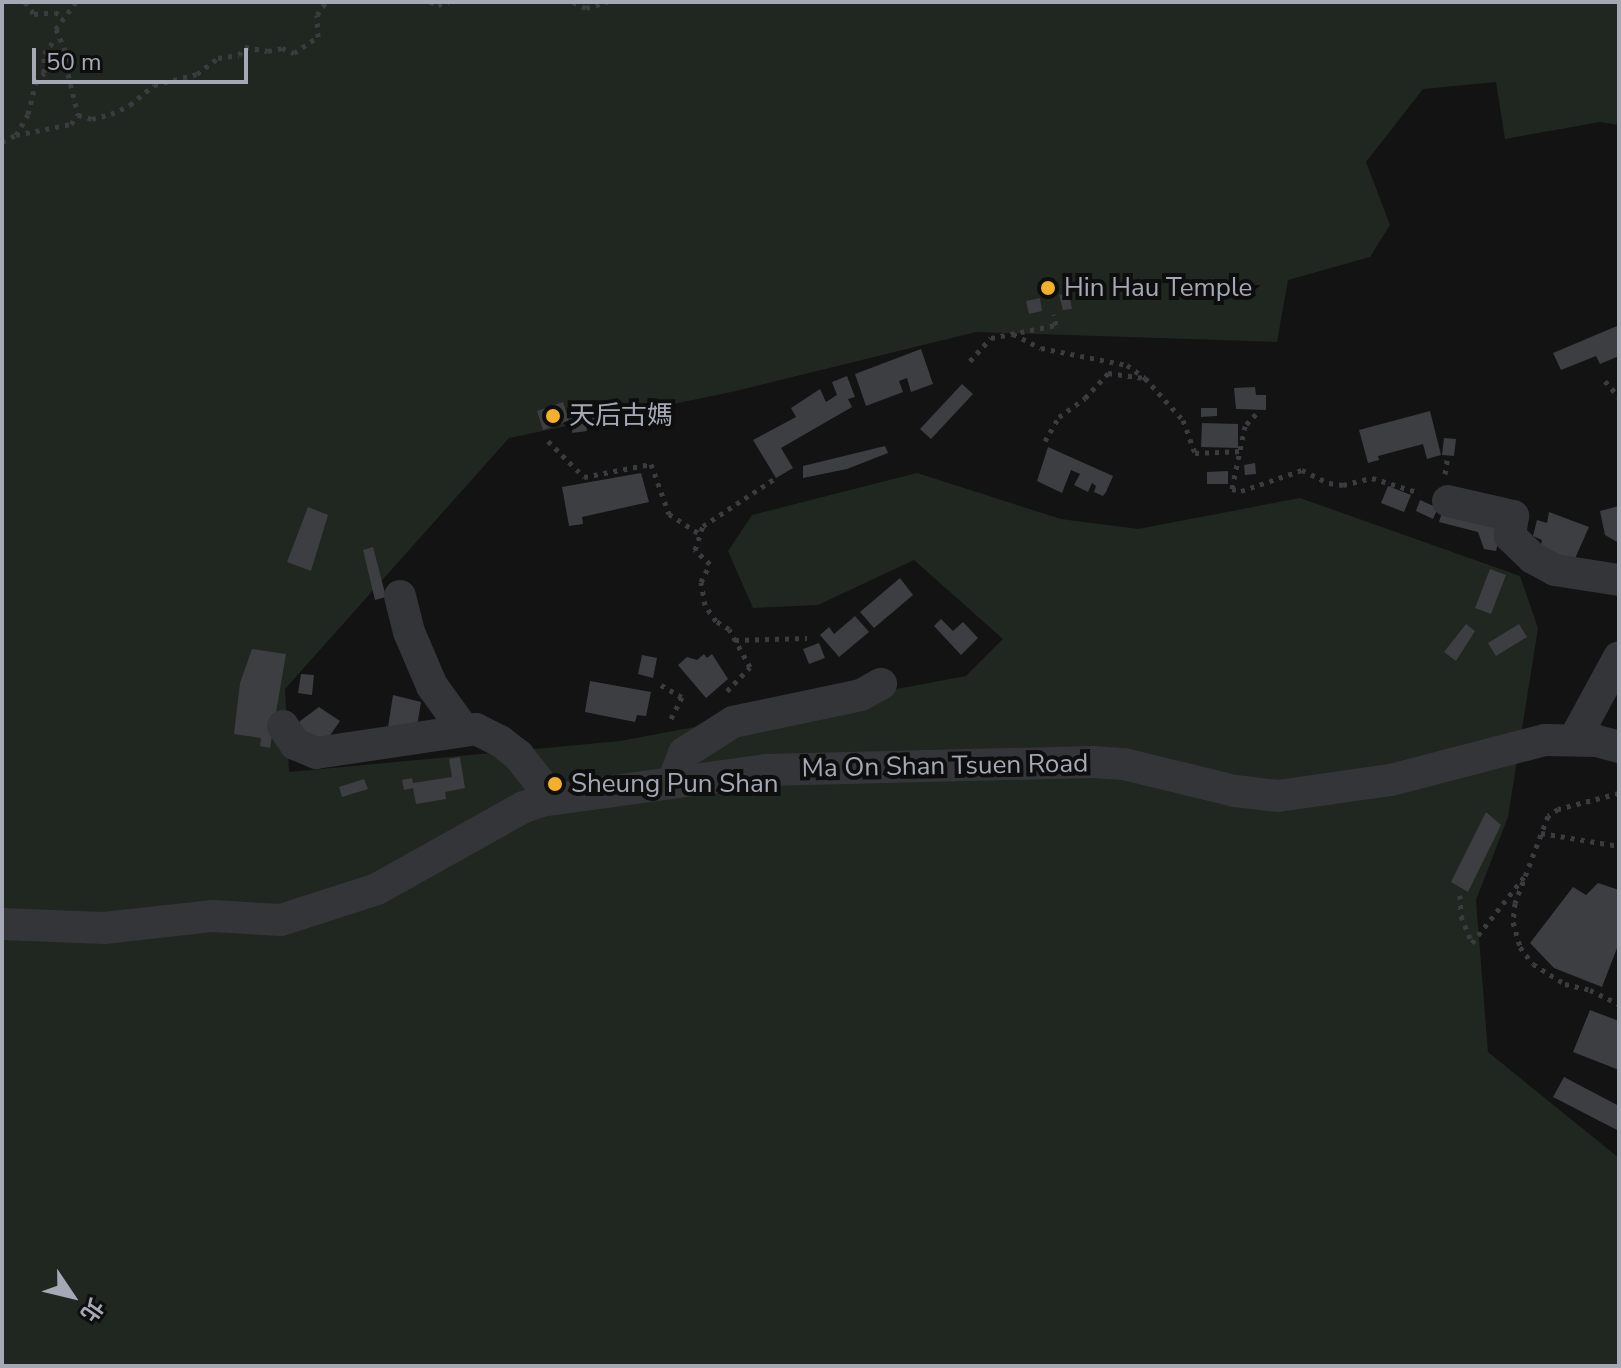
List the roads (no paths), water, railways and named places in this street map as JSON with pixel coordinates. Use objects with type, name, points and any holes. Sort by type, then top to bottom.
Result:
[{"type":"street","points":[[1448,501],[1513,516],[1510,536],[1533,558],[1555,570],[1619,580]]},
{"type":"street","points":[[400,596],[409,632],[432,686],[464,730]]},
{"type":"street","points":[[1574,740],[1619,657]]},
{"type":"street","points":[[673,782],[684,753],[733,722],[861,695],[881,684]]},
{"type":"street","points":[[283,726],[295,744],[316,753],[403,742],[464,730],[484,731],[518,755],[552,798]]},
{"type":"street","name":"Ma On Shan Tsuen Road","points":[[2,924],[104,928],[213,916],[281,920],[377,889],[524,807],[552,798],[766,770],[1093,762],[1124,764],[1235,791],[1278,796],[1391,780],[1504,748],[1545,740],[1574,740],[1619,747]]},
{"type":"place","name":"Hin Hau Temple","points":[[1048,288]]},
{"type":"place","name":"天后古媽","points":[[553,416]]},
{"type":"place","name":"Sheung Pun Shan","points":[[555,784]]}]
